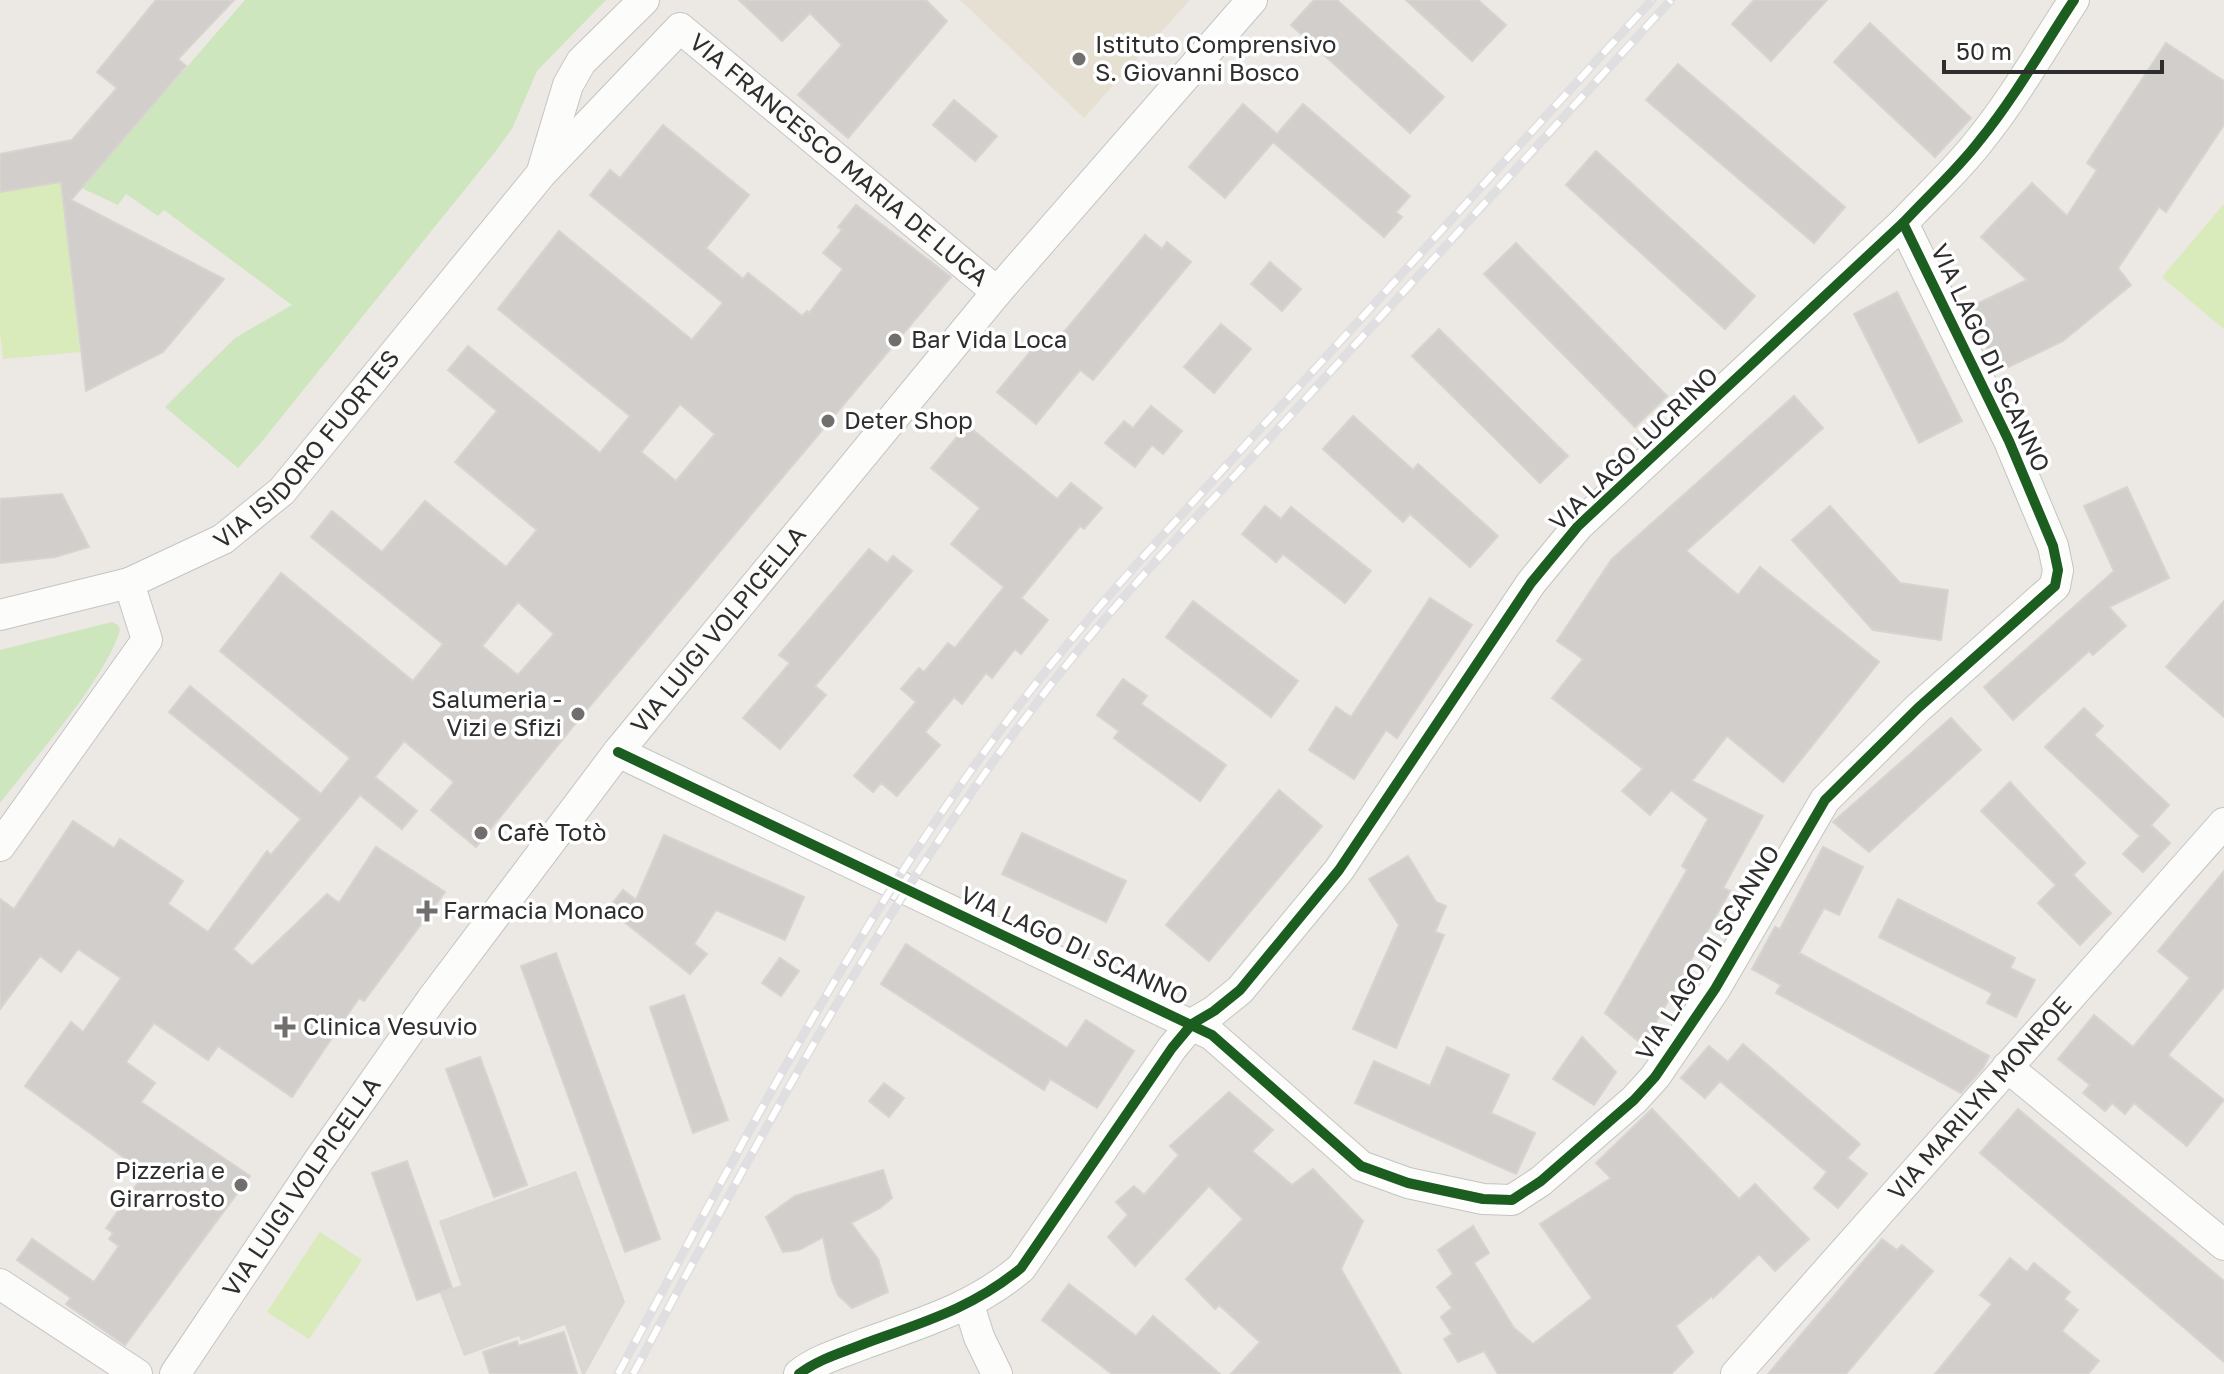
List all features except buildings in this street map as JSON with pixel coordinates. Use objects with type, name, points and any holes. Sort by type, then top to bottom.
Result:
[{"type":"street","name":"VIA ISIDORO FUORTES","points":[[541,174],[568,85],[581,62],[644,0]]},
{"type":"street","name":"VIA LUIGI VOLPICELLA","points":[[175,1374],[432,999],[618,752],[997,292],[1252,0]]},
{"type":"street","name":"VIA LAGO LUCRINO","points":[[799,1374],[829,1357],[969,1305],[1021,1268],[1151,1076],[1192,1024],[1222,1006],[1240,990],[1339,870],[1531,583],[1578,526],[1903,223],[1980,140],[2074,0]]},
{"type":"street","name":"VIA ISIDORO FUORTES","points":[[0,615],[129,583],[223,539],[282,491],[541,174],[680,28]]},
{"type":"street","name":"VIA FRANCESCO MARIA DE LUCA","points":[[680,28],[747,87],[997,292]]},
{"type":"street","name":"VIA LAGO DI SCANNO","points":[[618,752],[1212,1035],[1361,1166],[1391,1179],[1483,1199],[1512,1200],[1524,1194],[1634,1100],[1655,1077],[1715,989],[1825,800],[1918,708],[2055,586],[2058,570],[2053,546],[2009,441],[1903,223]]},
{"type":"street","points":[[0,846],[147,640],[129,583]]},
{"type":"street","name":"VIA MARILYN MONROE","points":[[1736,1374],[2224,823]]},
{"type":"street","points":[[2007,1067],[2224,1245]]},
{"type":"street","points":[[0,1284],[137,1374]]},
{"type":"street","points":[[969,1305],[979,1337],[997,1374]]},
{"type":"shaded area","name":"Istituto Comprensivo S. Giovanni Bosco","points":[[960,0],[1190,0],[1084,118]]},
{"type":"shaded area","points":[[576,1171],[625,1302],[585,1374],[582,1374],[565,1325],[521,1341],[519,1336],[464,1356],[440,1293],[461,1285],[439,1221]]},
{"type":"green space","points":[[245,0],[606,0],[537,71],[512,129],[495,152],[238,468],[165,407],[235,338],[292,305],[164,210],[158,216],[126,194],[118,205],[75,185],[73,179],[93,175]]},
{"type":"green space","points":[[61,182],[80,352],[3,359],[0,333],[0,192]]},
{"type":"green space","points":[[2224,204],[2224,329],[2162,277]]},
{"type":"green space","points":[[112,622],[120,630],[99,672],[67,719],[0,803],[0,650]]},
{"type":"green space","points":[[320,1232],[362,1260],[309,1339],[267,1312]]},
{"type":"railway","points":[[618,1374],[751,1127],[844,965],[945,808],[1030,690],[1131,571],[1652,0]]},
{"type":"railway","points":[[633,1374],[773,1116],[871,946],[978,783],[1036,704],[1096,629],[1159,558],[1671,0]]},
{"type":"cycle path","points":[[799,1374],[831,1356],[966,1304],[1021,1268],[1172,1048],[1192,1024],[1240,990],[1339,870],[1531,583],[1578,526],[1903,223],[1952,172],[2005,107],[2074,0]]},
{"type":"cycle path","points":[[618,752],[1212,1035],[1361,1166],[1408,1183],[1483,1199],[1512,1200],[1541,1181],[1634,1100],[1655,1077],[1715,989],[1825,800],[1918,708],[2055,586],[2058,570],[2053,546],[2009,441],[1903,223]]},
{"type":"place","name":"Istituto Comprensivo S. Giovanni Bosco","points":[[1079,59]]},
{"type":"place","name":"Bar Vida Loca","points":[[895,340]]},
{"type":"place","name":"Deter Shop","points":[[828,421]]},
{"type":"place","name":"Salumeria - Vizi e Sfizi","points":[[578,714]]},
{"type":"place","name":"Cafè Totò","points":[[481,833]]},
{"type":"place","name":"Farmacia Monaco","points":[[427,911]]},
{"type":"place","name":"Clinica Vesuvio","points":[[285,1027]]},
{"type":"place","name":"Pizzeria e Girarrosto","points":[[241,1185]]}]
